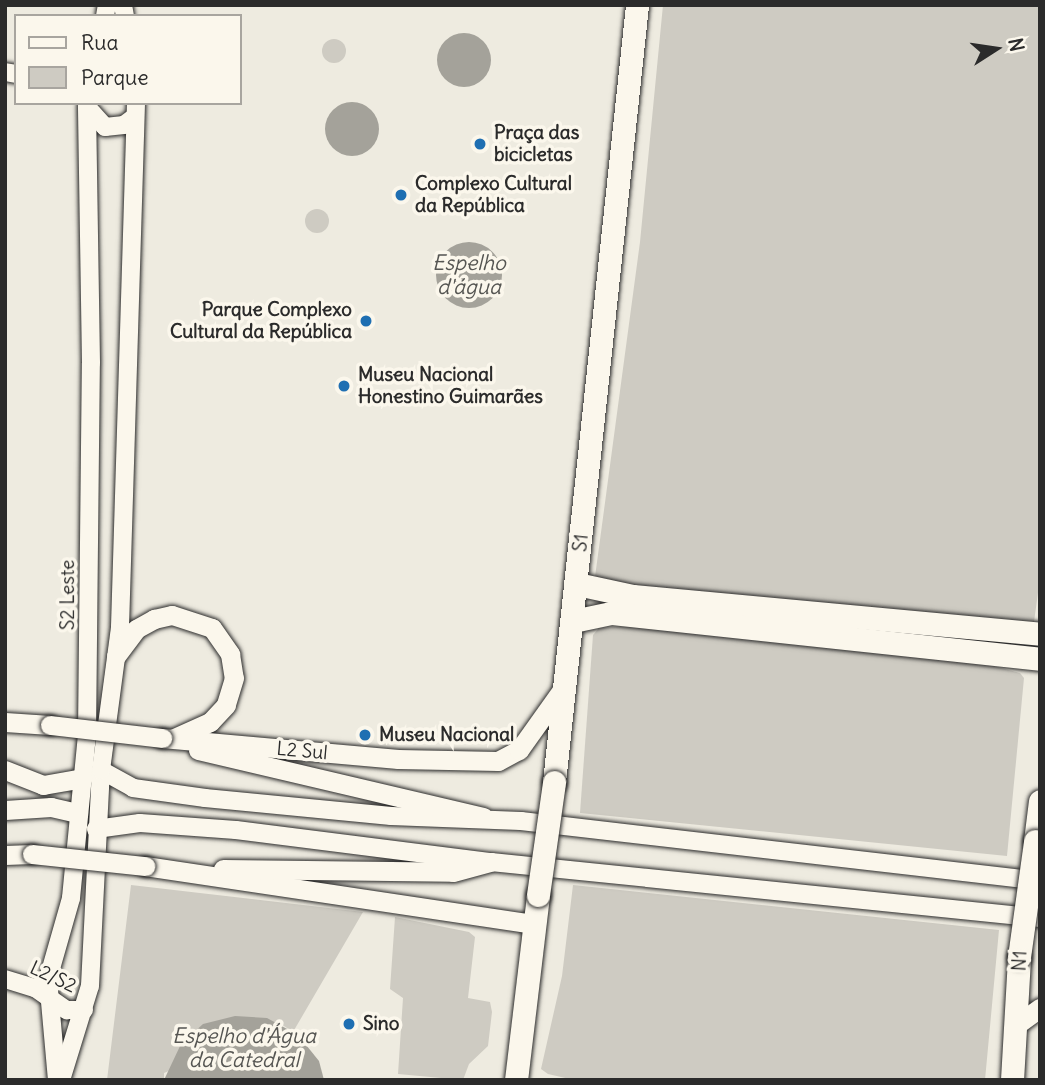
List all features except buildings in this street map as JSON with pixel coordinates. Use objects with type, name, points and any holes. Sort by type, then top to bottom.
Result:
[{"type":"highway","name":"S1","points":[[516,1080],[533,924],[554,782],[573,621],[637,5]]},
{"type":"highway","points":[[577,584],[633,596],[1040,634]]},
{"type":"highway","points":[[573,621],[622,614],[1040,659]]},
{"type":"highway","name":"N1","points":[[1012,1080],[1019,1023],[1019,957],[1039,812]]},
{"type":"main road","points":[[87,105],[105,127],[134,111]]},
{"type":"main road","name":"S2 Leste","points":[[59,1080],[48,979],[71,898],[87,734],[90,469],[87,105]]},
{"type":"main road","name":"S2 Leste","points":[[59,1080],[84,1010],[100,770],[117,656],[134,111]]},
{"type":"main road","points":[[90,469],[109,464],[122,478]]},
{"type":"main road","points":[[117,656],[136,629],[172,615],[212,628],[230,654],[234,678],[226,705],[210,722],[165,739]]},
{"type":"main road","name":"L2 Sul","points":[[5,722],[398,759],[498,761],[519,750],[565,687]]},
{"type":"main road","points":[[165,739],[252,765],[483,817],[1040,881]]},
{"type":"main road","points":[[5,770],[43,785],[82,778]]},
{"type":"main road","points":[[100,770],[149,791],[391,817],[483,817]]},
{"type":"main road","points":[[5,810],[51,807],[78,813]]},
{"type":"main road","points":[[96,829],[149,824],[236,830],[491,862],[1040,918]]},
{"type":"main road","points":[[16,854],[145,866],[533,924]]},
{"type":"main road","points":[[187,872],[265,867],[453,872],[491,862]]},
{"type":"main road","points":[[58,940],[79,938],[90,945]]},
{"type":"main road","name":"L2/S2","points":[[5,979],[50,998],[67,1010],[84,1010]]},
{"type":"main road","points":[[1019,1023],[1040,1008]]},
{"type":"green space","points":[[663,5],[1040,5],[1040,578],[1034,622],[648,591],[595,577],[640,242]]},
{"type":"green space","points":[[334,39],[343,42],[346,51],[343,60],[334,63],[325,60],[322,51],[325,42]]},
{"type":"green space","points":[[317,209],[326,212],[329,221],[326,230],[317,233],[308,230],[305,221],[308,212]]},
{"type":"green space","points":[[630,626],[975,661],[1020,673],[1024,678],[1007,856],[580,813],[593,635],[599,628]]},
{"type":"green space","points":[[131,885],[363,912],[293,1032],[281,1024],[164,1073],[164,1080],[107,1080]]},
{"type":"green space","points":[[573,885],[999,930],[985,1080],[574,1080],[548,1074],[541,1069],[562,976]]},
{"type":"green space","points":[[395,917],[469,932],[475,937],[468,998],[490,1002],[492,1012],[488,1046],[469,1064],[463,1080],[398,1074],[403,998],[390,989]]},
{"type":"water","points":[[464,33],[483,41],[491,60],[483,79],[464,87],[445,79],[437,60],[445,41]]},
{"type":"water","points":[[352,102],[371,110],[379,129],[371,148],[352,156],[333,148],[325,129],[333,110]]},
{"type":"water","name":"Espelho d'água","points":[[469,242],[482,244],[492,252],[500,262],[500,288],[492,298],[482,306],[469,308],[456,306],[446,298],[438,288],[436,275],[438,262],[446,252],[456,244]]},
{"type":"water","name":"Espelho d'Água da Catedral","points":[[235,1016],[267,1018],[298,1035],[319,1061],[324,1080],[164,1080],[181,1044],[203,1024]]},
{"type":"place","name":"Praça das bicicletas","points":[[480,144]]},
{"type":"place","name":"Complexo Cultural da República","points":[[401,195]]},
{"type":"place","name":"Parque Complexo Cultural da República","points":[[366,321]]},
{"type":"place","name":"Museu Nacional Honestino Guimarães","points":[[344,386]]},
{"type":"place","name":"Museu Nacional","points":[[365,735]]},
{"type":"place","name":"Sino","points":[[349,1024]]}]
